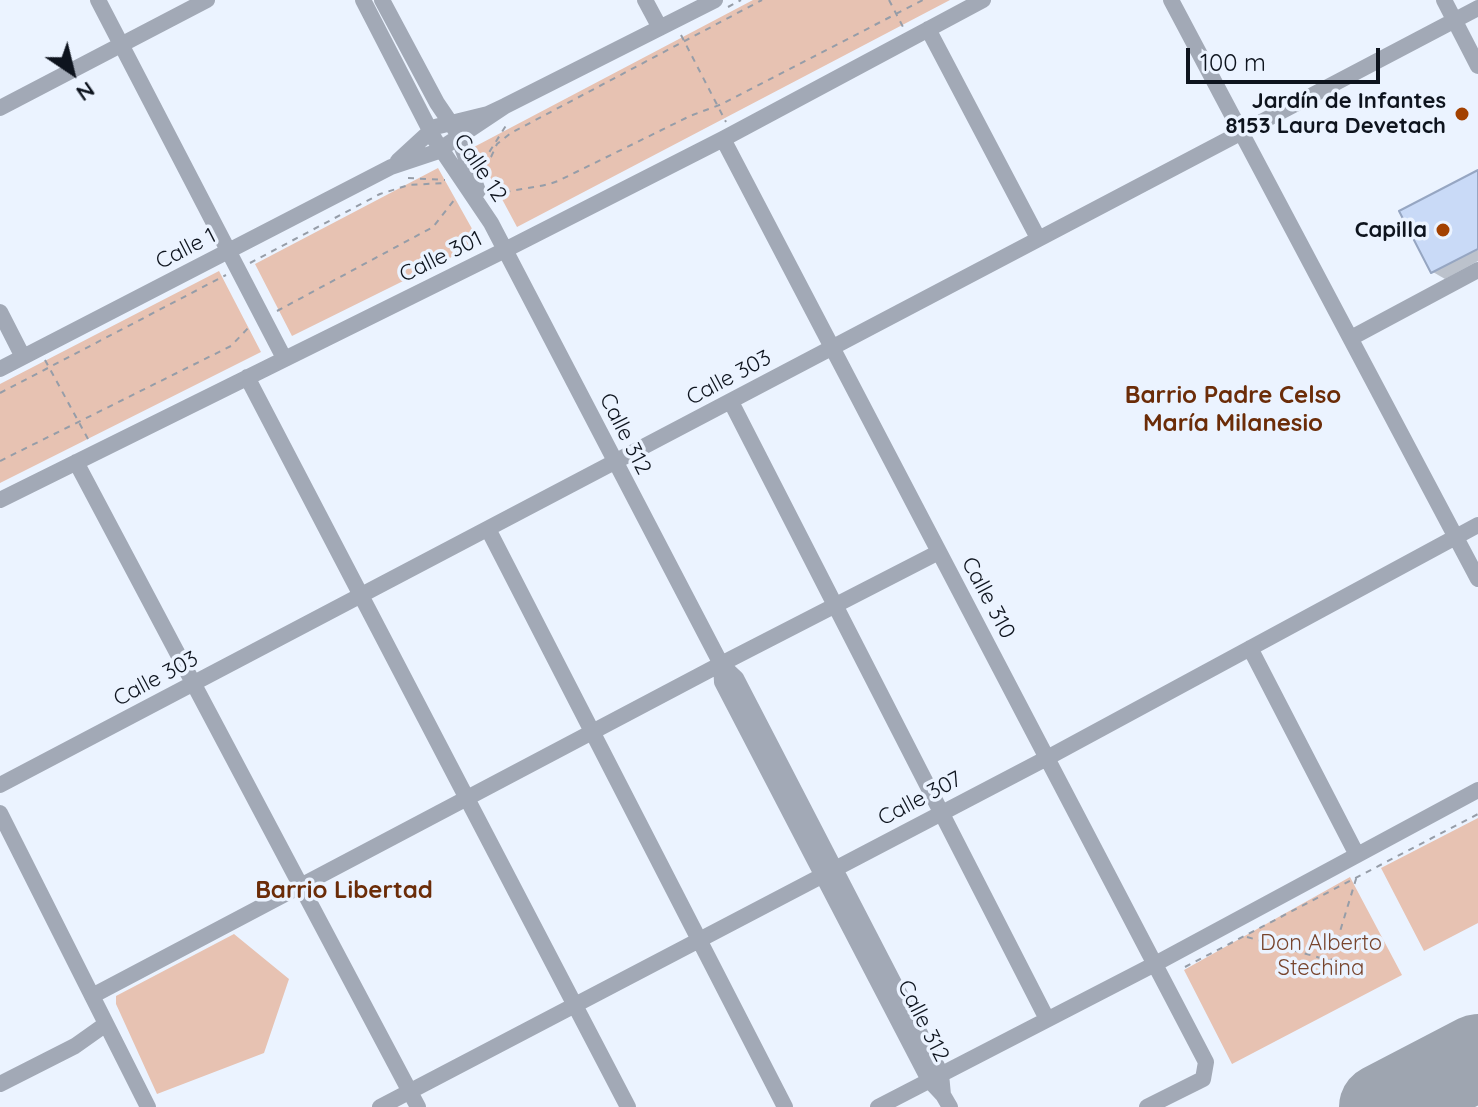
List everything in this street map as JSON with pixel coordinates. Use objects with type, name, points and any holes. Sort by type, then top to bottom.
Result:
[{"type":"street","points":[[98,0],[284,358]]},
{"type":"street","points":[[0,108],[207,0]]},
{"type":"street","name":"Calle 12","points":[[363,0],[441,149],[466,174]]},
{"type":"street","name":"Calle 12","points":[[382,0],[450,122],[458,139],[466,174],[491,223]]},
{"type":"street","points":[[645,0],[667,25]]},
{"type":"street","name":"Calle 1","points":[[391,167],[431,131],[450,122],[488,114],[715,0]]},
{"type":"street","name":"Calle 301","points":[[0,500],[505,250],[983,0]]},
{"type":"street","points":[[1171,0],[1478,579]]},
{"type":"street","points":[[1444,0],[1478,66]]},
{"type":"street","name":"Calle 303","points":[[0,785],[1478,8]]},
{"type":"street","points":[[928,29],[1038,238]]},
{"type":"street","name":"Calle 1","points":[[0,369],[391,167],[441,149],[505,106]]},
{"type":"street","name":"Calle 310","points":[[727,136],[832,347],[1206,1062],[1203,1079],[1147,1107]]},
{"type":"street","name":"Calle 312","points":[[491,223],[721,664],[736,678],[829,873],[947,1101]]},
{"type":"street","points":[[1351,338],[1478,270]]},
{"type":"street","points":[[0,312],[23,357]]},
{"type":"street","points":[[247,377],[628,1107]]},
{"type":"street","points":[[731,402],[1047,1019]]},
{"type":"street","points":[[76,462],[418,1107]]},
{"type":"street","name":"Calle 307","points":[[380,1107],[1047,758],[1478,525]]},
{"type":"street","points":[[488,529],[785,1107]]},
{"type":"street","points":[[92,996],[939,552]]},
{"type":"street","points":[[1250,648],[1352,858]]},
{"type":"street","points":[[878,1107],[1155,964],[1478,790]]},
{"type":"street","points":[[0,813],[148,1107]]},
{"type":"street","points":[[0,1084],[75,1046],[106,1024]]},
{"type":"path","points":[[0,393],[380,194],[409,185],[435,186],[486,164],[497,144],[511,133],[762,0]]},
{"type":"path","points":[[889,0],[909,39]]},
{"type":"path","points":[[0,461],[231,346],[252,324],[433,227],[452,201],[458,198],[478,198],[539,188],[558,181],[690,116],[718,106],[923,0]]},
{"type":"path","points":[[667,25],[684,41],[718,106],[727,136]]},
{"type":"path","points":[[39,349],[96,453]]},
{"type":"path","points":[[1177,952],[1186,968],[1478,814]]},
{"type":"path","points":[[1246,937],[1331,961],[1356,879],[1352,858]]},
{"type":"green space","points":[[753,0],[950,0],[517,227],[474,147]]},
{"type":"green space","points":[[438,168],[480,243],[292,336],[255,264]]},
{"type":"green space","points":[[219,271],[261,352],[0,483],[0,384]]},
{"type":"green space","points":[[1478,818],[1478,923],[1424,951],[1381,868]]},
{"type":"green space","name":"Don Alberto Stechina","points":[[1350,877],[1402,975],[1232,1064],[1184,970]]},
{"type":"green space","points":[[234,934],[289,979],[264,1053],[157,1094],[116,1004],[116,996]]},
{"type":"building","name":"Capilla","points":[[1478,170],[1478,249],[1431,273],[1399,211]]},
{"type":"runway","points":[[1382,1107],[1478,1057]]},
{"type":"place","name":"Jardín de Infantes 8153 Laura Devetach","points":[[1462,114]]},
{"type":"place","name":"Capilla","points":[[1443,230]]},
{"type":"district","name":"Barrio Padre Celso María Milanesio","points":[[1233,410]]},
{"type":"district","name":"Barrio Libertad","points":[[344,891]]}]
